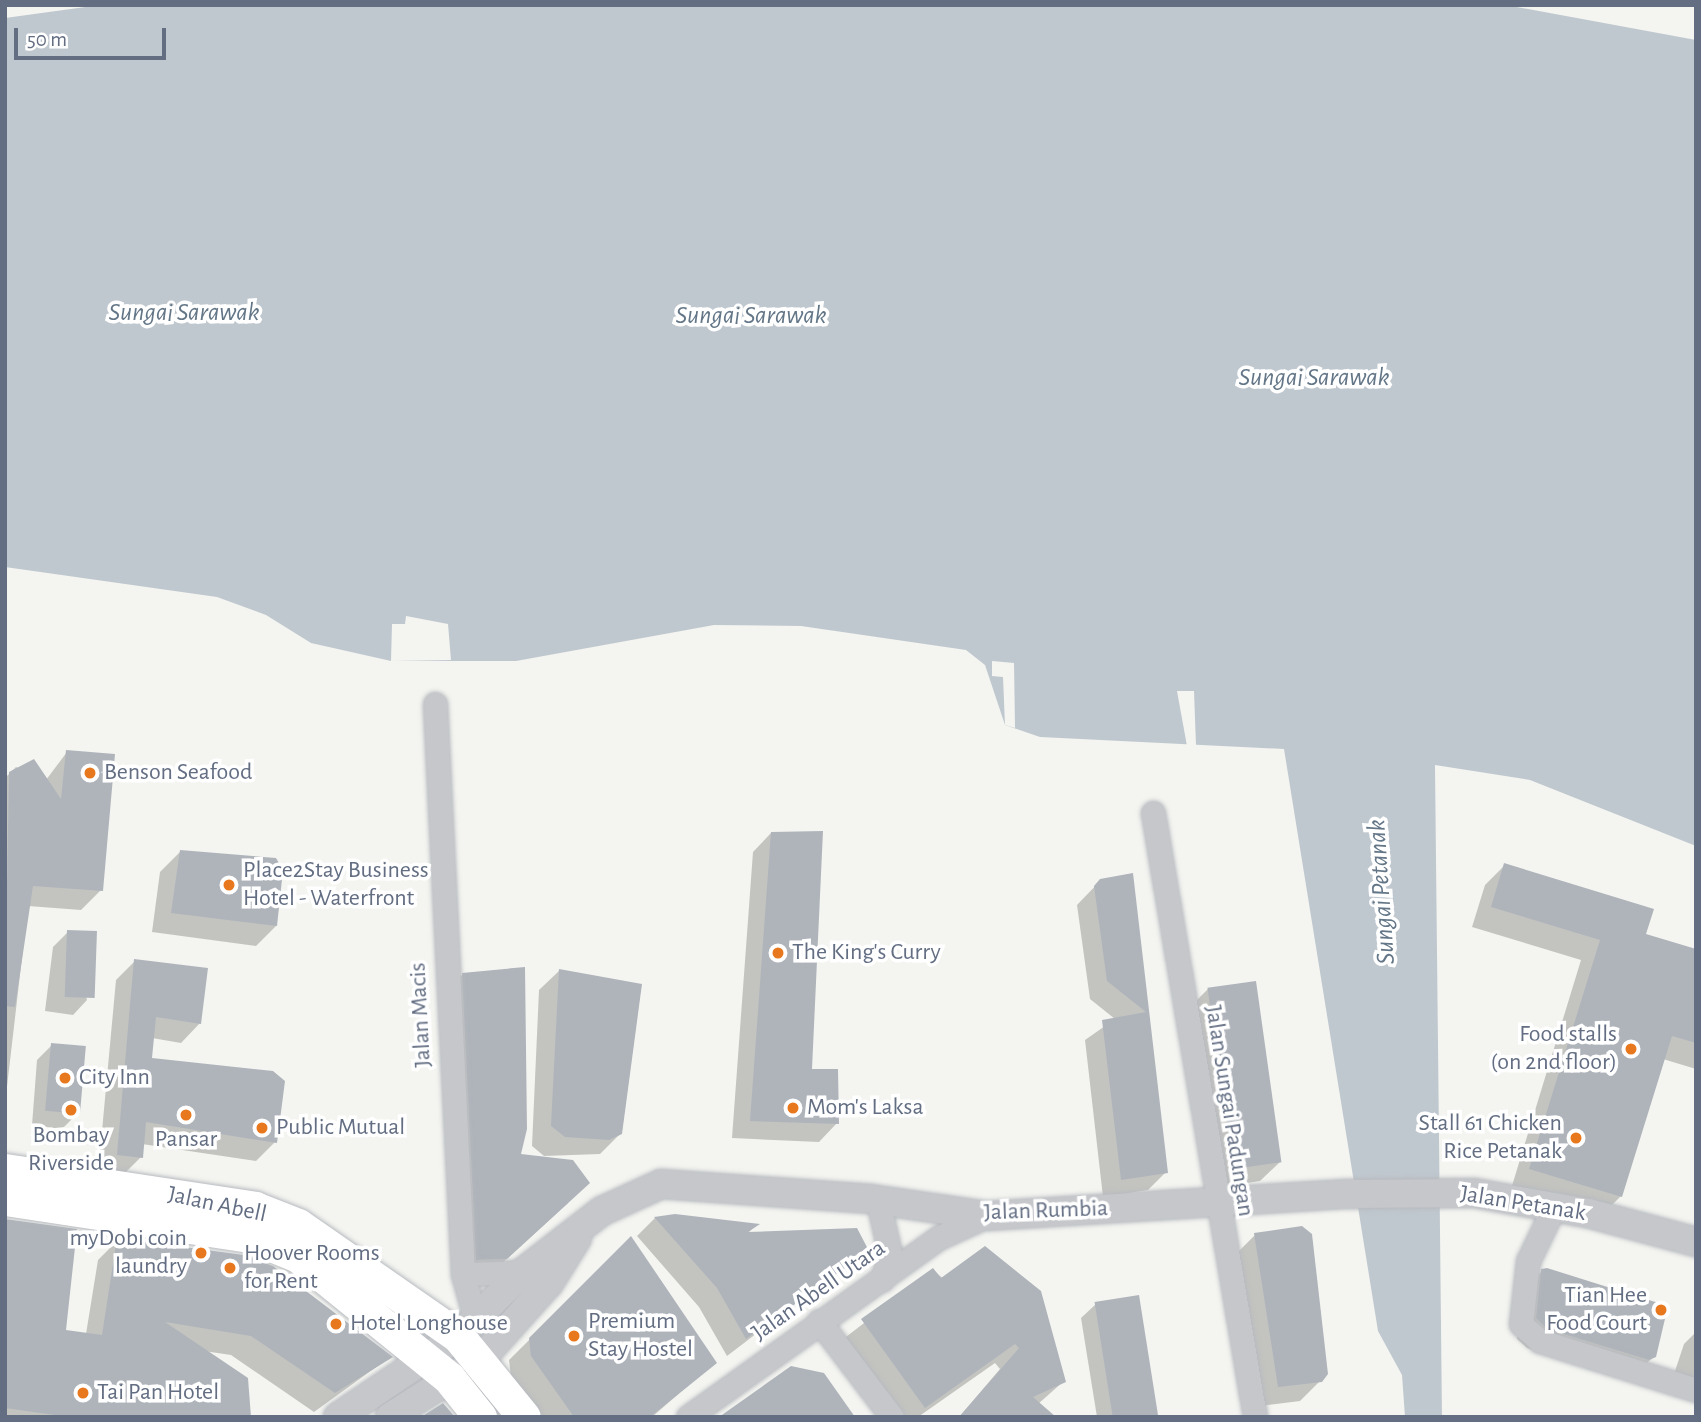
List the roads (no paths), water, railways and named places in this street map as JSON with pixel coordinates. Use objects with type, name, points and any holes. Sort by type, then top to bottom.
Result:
[{"type":"main road","name":"Jalan Abell","points":[[5,1170],[256,1208],[315,1235],[472,1339],[524,1417]]},
{"type":"main road","name":"Jalan Abell","points":[[5,1199],[249,1236],[298,1256],[438,1368],[480,1417]]},
{"type":"street","name":"Jalan Macis","points":[[435,704],[463,1274],[472,1339]]},
{"type":"street","name":"Jalan Sungai Padungan","points":[[1153,813],[1216,1203],[1255,1417]]},
{"type":"street","name":"Jalan Rumbia","points":[[586,1223],[625,1196],[661,1184],[878,1201],[986,1216],[1347,1194]]},
{"type":"street","name":"Jalan Petanak","points":[[1347,1194],[1456,1193],[1555,1205],[1696,1242]]},
{"type":"street","points":[[878,1201],[890,1254],[882,1280]]},
{"type":"street","points":[[1555,1205],[1528,1261],[1521,1324],[1540,1341],[1696,1390]]},
{"type":"street","name":"Jalan Abell Utara","points":[[688,1417],[938,1238],[986,1216]]},
{"type":"street","points":[[390,1417],[438,1368],[472,1339],[549,1283],[586,1223]]},
{"type":"street","points":[[472,1339],[523,1272],[586,1223]]},
{"type":"street","points":[[463,1274],[523,1272]]},
{"type":"street","points":[[819,1321],[892,1417]]},
{"type":"street","points":[[338,1417],[438,1368]]},
{"type":"water","name":"Sungai Sarawak","points":[[100,5],[1506,5],[1696,40],[1696,846],[1530,780],[1435,765],[1442,1417],[1405,1417],[1402,1375],[1378,1331],[1284,749],[1040,737],[1005,725],[985,665],[966,650],[801,626],[714,625],[516,661],[391,661],[311,643],[266,615],[217,597],[5,567],[5,18]]},
{"type":"place","name":"Benson Seafood","points":[[90,773]]},
{"type":"place","name":"Place2Stay Business Hotel - Waterfront","points":[[229,885]]},
{"type":"place","name":"The King's Curry","points":[[778,953]]},
{"type":"place","name":"Food stalls (on 2nd floor)","points":[[1631,1049]]},
{"type":"place","name":"City Inn","points":[[65,1078]]},
{"type":"place","name":"Mom's Laksa","points":[[793,1108]]},
{"type":"place","name":"Bombay Riverside","points":[[71,1110]]},
{"type":"place","name":"Pansar","points":[[186,1115]]},
{"type":"place","name":"Public Mutual","points":[[262,1128]]},
{"type":"place","name":"Stall 61 Chicken Rice Petanak","points":[[1576,1138]]},
{"type":"place","name":"myDobi coin laundry","points":[[201,1253]]},
{"type":"place","name":"Hoover Rooms for Rent","points":[[230,1268]]},
{"type":"place","name":"Tian Hee Food Court","points":[[1661,1310]]},
{"type":"place","name":"Hotel Longhouse","points":[[336,1324]]},
{"type":"place","name":"Premium Stay Hostel","points":[[574,1336]]},
{"type":"place","name":"Tai Pan Hotel","points":[[83,1393]]},
{"type":"water label","name":"Sungai Petanak","points":[[1382,892]]}]
